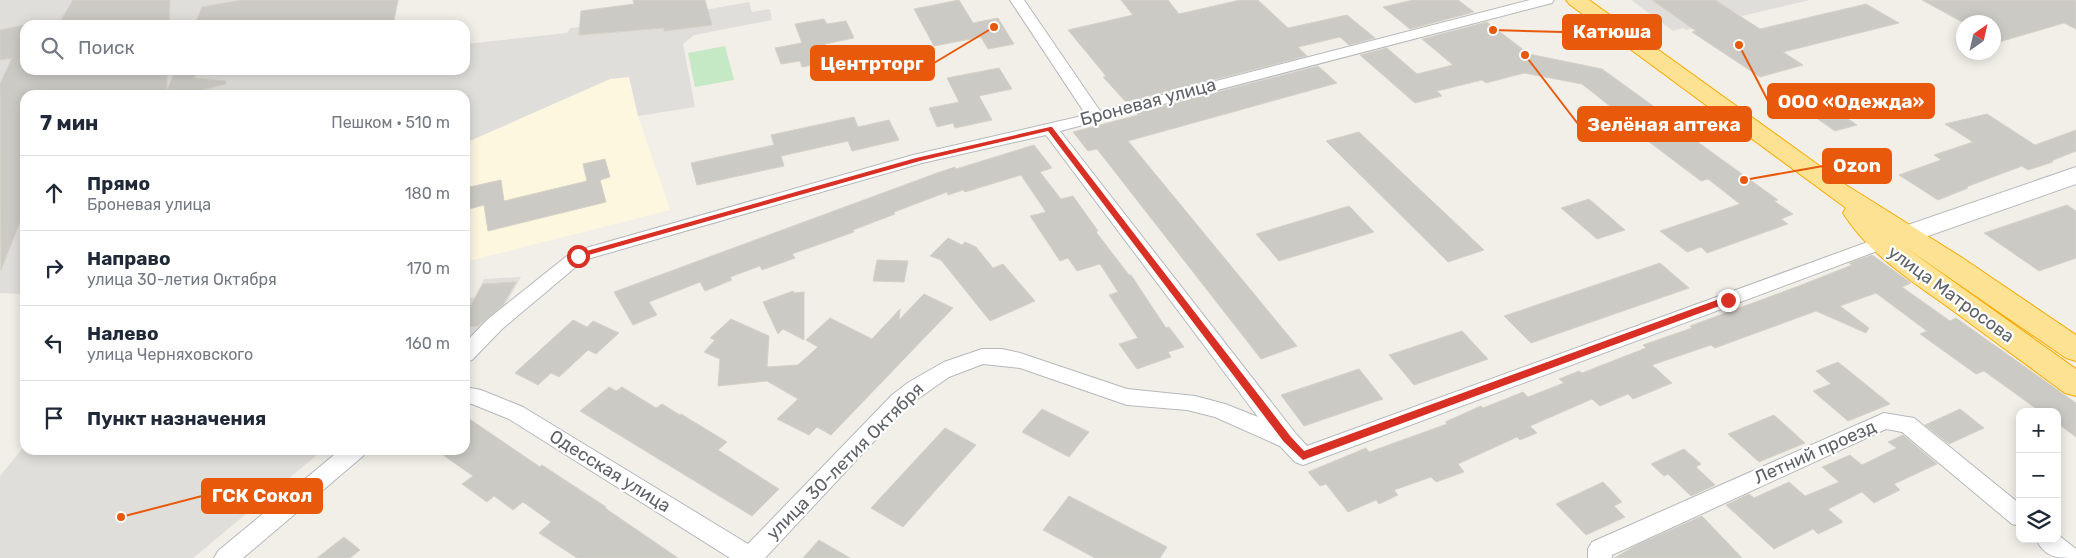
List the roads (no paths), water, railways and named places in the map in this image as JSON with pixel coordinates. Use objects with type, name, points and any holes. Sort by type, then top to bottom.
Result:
[{"type":"highway","name":"улица Матросова","points":[[1576,0],[1837,191],[1894,238],[2076,350]]},
{"type":"highway","name":"улица Матросова","points":[[1894,238],[1920,273],[2076,385]]},
{"type":"street","points":[[1017,0],[1095,116]]},
{"type":"street","name":"Броневая улица","points":[[470,350],[495,324],[578,256],[919,159],[1050,129],[1547,0]]},
{"type":"street","name":"улица 30-летия Октября","points":[[1050,129],[1288,440],[1303,456],[1894,238]]},
{"type":"street","points":[[1894,238],[2076,175]]},
{"type":"street","name":"улица 30-летия Октября","points":[[750,558],[900,401],[924,380],[952,365],[985,356],[1015,360],[1047,369],[1128,397],[1195,404],[1241,418],[1288,440]]},
{"type":"street","name":"Одесская улица","points":[[470,396],[516,413],[750,558]]},
{"type":"street","name":"Летний проезд","points":[[1600,558],[1600,549],[1884,421],[1907,424],[2016,514]]},
{"type":"street","points":[[226,558],[349,455]]},
{"type":"street","points":[[2052,543],[2070,558]]},
{"type":"place","name":"Центрторг","points":[[994,27]]},
{"type":"place","name":"Катюша","points":[[1493,30]]},
{"type":"place","name":"ООО «Одежда»","points":[[1739,45]]},
{"type":"place","name":"Зелёная аптека","points":[[1525,55]]},
{"type":"place","name":"Ozon","points":[[1744,180]]},
{"type":"place","name":"ГСК Сокол","points":[[121,517]]}]
